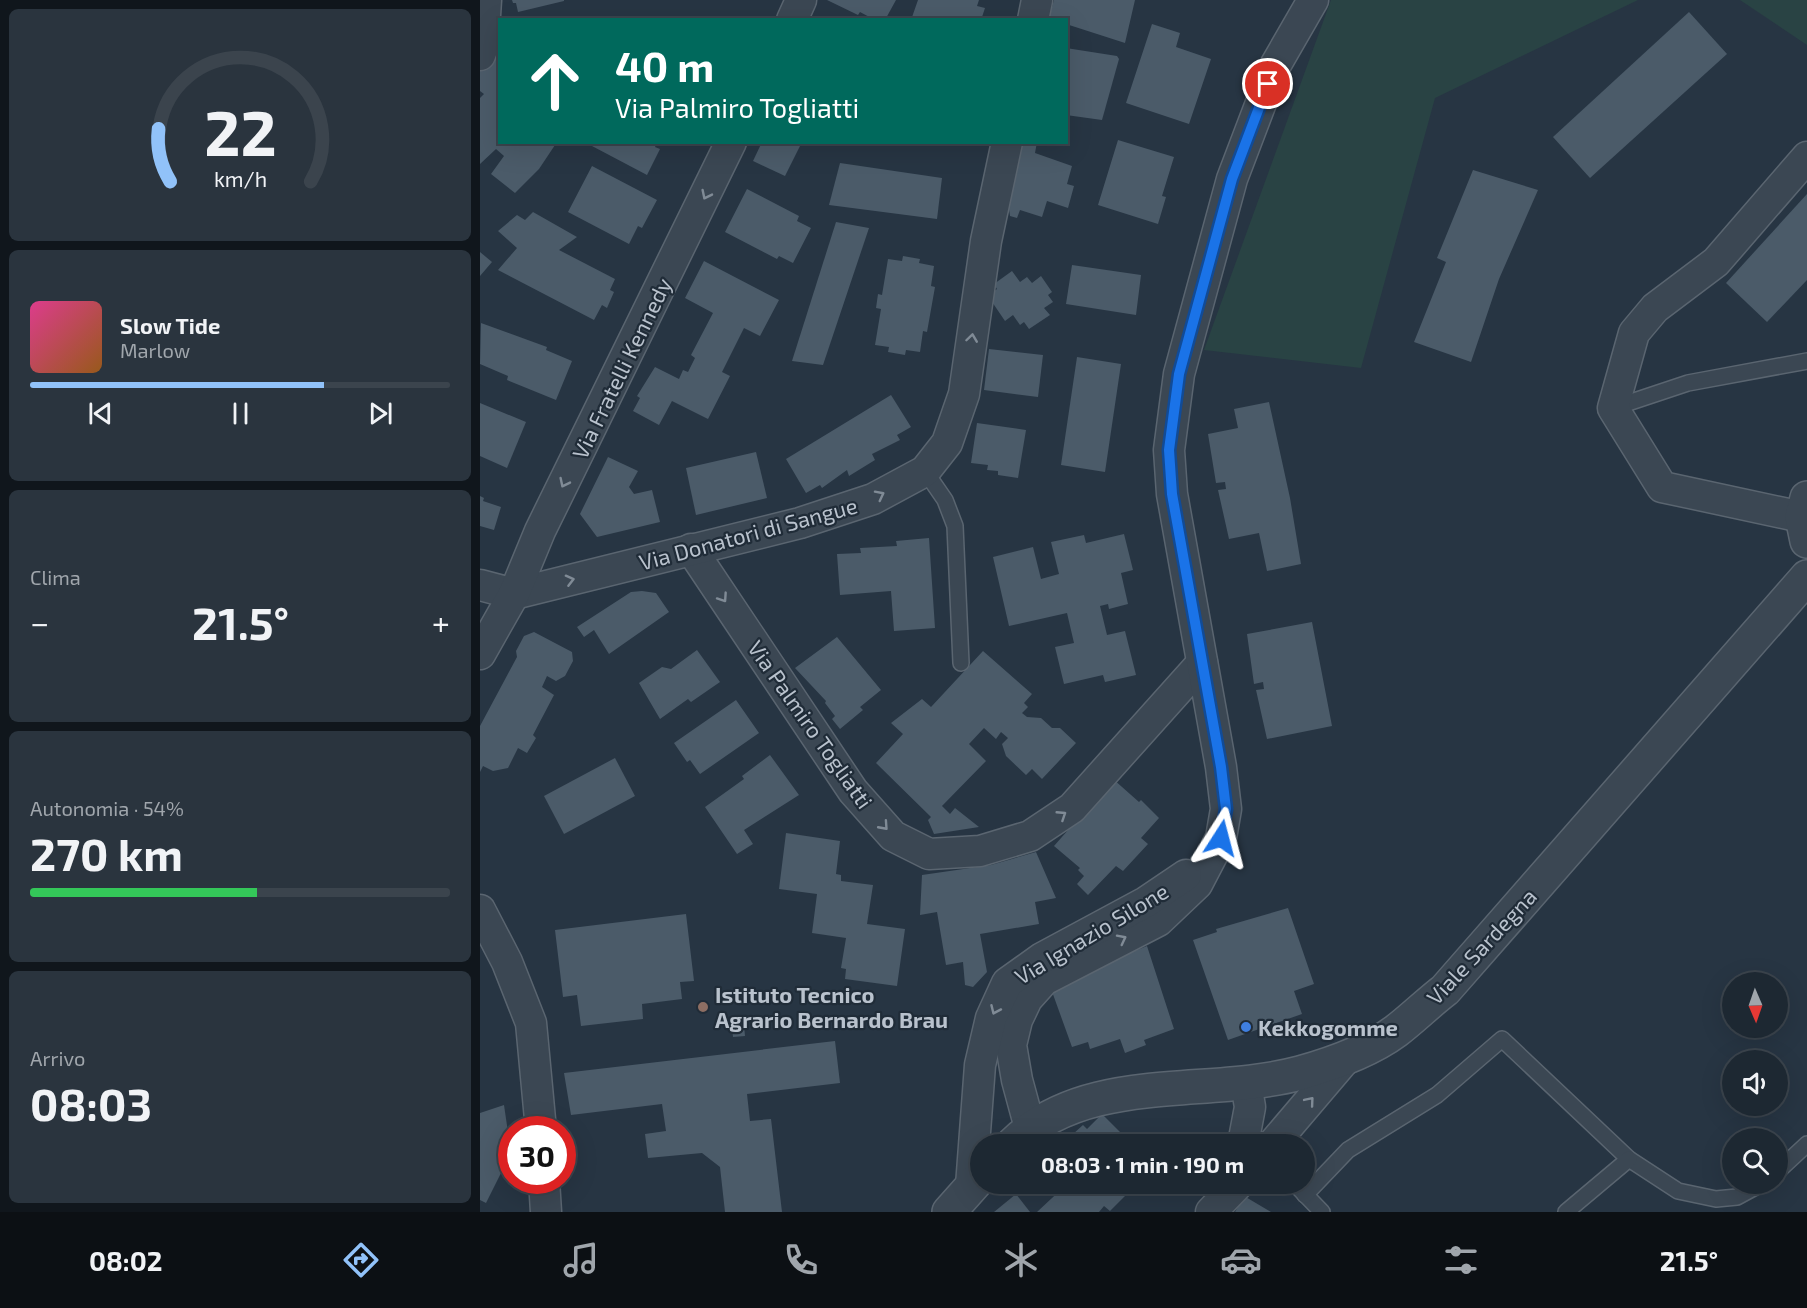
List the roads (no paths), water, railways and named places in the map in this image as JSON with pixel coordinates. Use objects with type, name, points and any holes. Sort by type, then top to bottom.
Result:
[{"type":"street","points":[[480,55],[483,47],[486,0]]},
{"type":"street","points":[[793,18],[801,0]]},
{"type":"street","points":[[1033,18],[1037,0]]},
{"type":"street","points":[[1202,663],[1172,494],[1169,450],[1179,374],[1232,179],[1275,66],[1313,0]]},
{"type":"street","name":"Via Fratelli Kennedy","points":[[480,654],[514,594],[540,531],[730,144]]},
{"type":"street","name":"Via Donatori di Sangue","points":[[514,594],[810,520],[873,499],[924,471],[947,442],[964,394],[986,241],[1007,144]]},
{"type":"street","points":[[1805,519],[1662,487],[1613,408],[1634,333],[1655,309],[1716,262],[1807,157]]},
{"type":"street","name":"Via Palmiro Togliatti","points":[[691,549],[853,791],[893,836],[929,854],[980,851],[1030,836],[1072,808],[1202,663]]},
{"type":"street","name":"Viale Sardegna","points":[[1025,1134],[1081,1103],[1124,1095],[1246,1083],[1299,1073],[1347,1058],[1394,1032],[1445,990],[1807,577]]},
{"type":"street","points":[[480,585],[514,594]]},
{"type":"street","name":"Via Ignazio Silone","points":[[1021,1134],[1017,1080],[1011,1045],[1017,1020],[1027,999],[1044,980],[1158,921],[1197,884],[1221,838],[1226,809],[1221,767],[1202,663]]},
{"type":"street","name":"Via Ignazio Silone","points":[[978,1134],[980,1065],[991,1018],[1007,983],[1042,958],[1163,891],[1188,873],[1221,838]]},
{"type":"street","points":[[480,910],[507,962],[531,1023],[540,1116]]},
{"type":"street","points":[[1282,1134],[1347,1058]]},
{"type":"street","points":[[1245,1134],[1250,1107],[1246,1083]]},
{"type":"street","points":[[949,1212],[970,1188]]},
{"type":"street","points":[[545,1194],[546,1212]]},
{"type":"lane","points":[[1613,408],[1688,382],[1807,361]]},
{"type":"lane","points":[[924,471],[945,500],[955,526],[961,663]]},
{"type":"lane","points":[[1315,1177],[1348,1150],[1437,1095],[1502,1039],[1629,1159],[1678,1191],[1716,1199],[1737,1197],[1743,1194]]},
{"type":"lane","points":[[1788,1162],[1802,1149]]},
{"type":"lane","points":[[1566,1212],[1629,1159]]},
{"type":"lane","points":[[1305,1194],[1322,1212]]},
{"type":"place","name":"Istituto Tecnico Agrario Bernardo Brau","points":[[703,1007]]},
{"type":"place","name":"Kekkogomme","points":[[1246,1027]]}]
